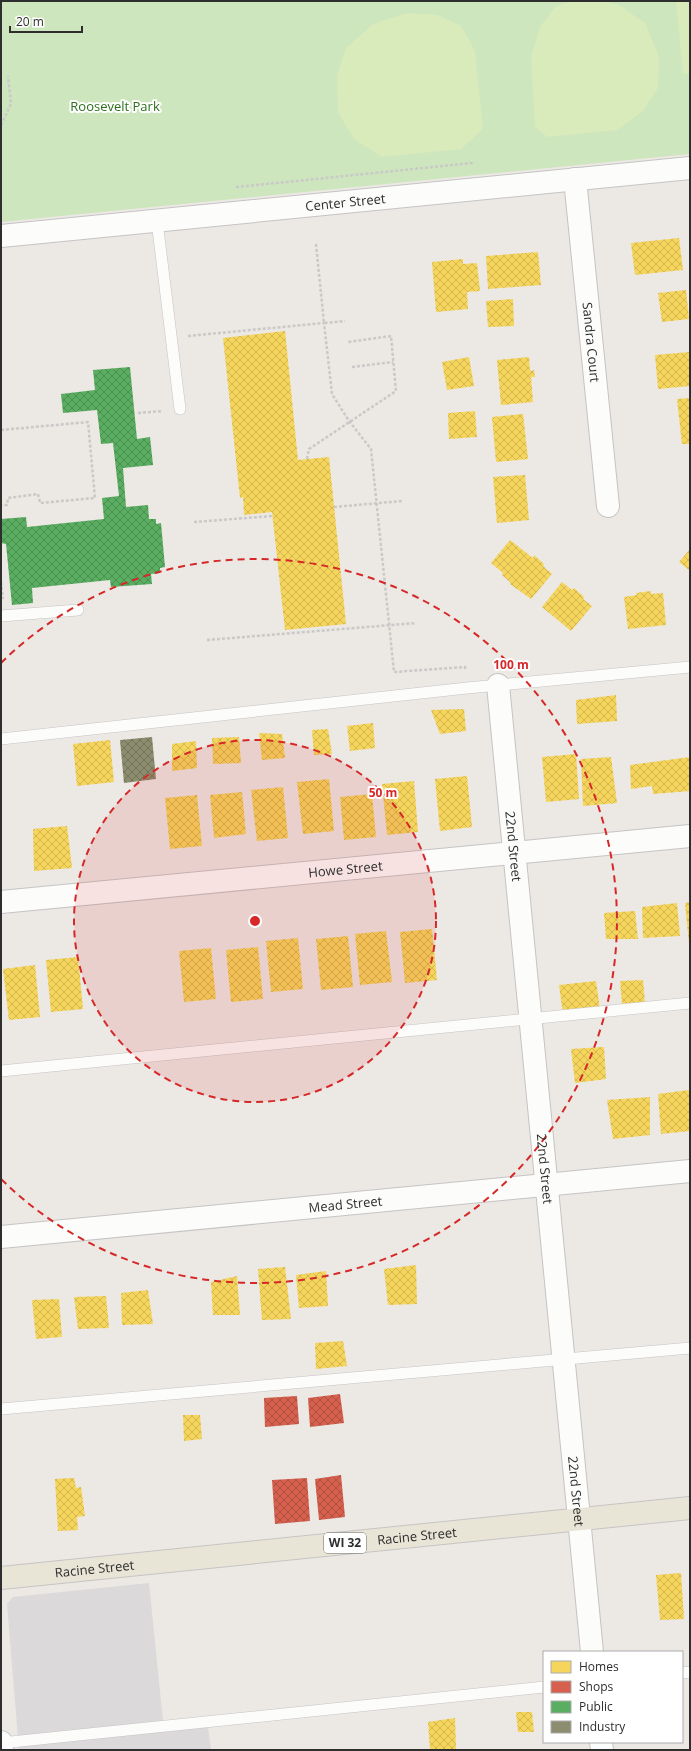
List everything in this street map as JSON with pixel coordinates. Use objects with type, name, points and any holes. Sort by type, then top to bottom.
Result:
[{"type":"main road","name":"Racine Street","points":[[1,1578],[579,1518],[690,1508]]},
{"type":"street","name":"Center Street","points":[[1,236],[690,168]]},
{"type":"street","name":"Sandra Court","points":[[575,179],[608,506]]},
{"type":"street","name":"22nd Street","points":[[498,685],[592,1651]]},
{"type":"street","name":"Howe Street","points":[[1,902],[690,836]]},
{"type":"street","name":"Mead Street","points":[[1,1237],[690,1171]]},
{"type":"street","points":[[1,1743],[2,1750]]},
{"type":"lane","points":[[157,221],[180,409]]},
{"type":"lane","points":[[1,616],[78,610]]},
{"type":"lane","points":[[1,739],[467,688],[690,667]]},
{"type":"lane","points":[[1,1071],[690,1003]]},
{"type":"lane","points":[[1,1409],[690,1348]]},
{"type":"lane","points":[[1,1743],[543,1687]]},
{"type":"path","points":[[1,126],[11,104],[8,76]]},
{"type":"path","points":[[316,244],[332,394],[349,421],[371,449],[394,672],[465,667],[467,688]]},
{"type":"path","points":[[171,338],[346,321]]},
{"type":"path","points":[[307,459],[309,449],[396,391],[391,336],[348,342]]},
{"type":"path","points":[[352,367],[394,362]]},
{"type":"path","points":[[138,413],[180,409]]},
{"type":"path","points":[[1,430],[88,422],[95,498],[40,503],[38,494],[8,498],[7,505],[1,505]]},
{"type":"path","points":[[334,508],[402,501]]},
{"type":"path","points":[[194,522],[273,516]]},
{"type":"path","points":[[207,640],[416,623]]},
{"type":"shaded area","points":[[149,1583],[164,1731],[208,1727],[211,1750],[19,1750],[7,1604],[13,1597]]},
{"type":"green space","name":"Roosevelt Park","points":[[1,1],[690,1],[690,154],[1,222]]},
{"type":"green space","points":[[570,1],[605,1],[619,5],[645,23],[659,56],[658,88],[642,112],[617,130],[547,137],[535,127],[531,57],[540,27],[555,7]]},
{"type":"green space","points":[[676,1],[690,1],[690,74],[683,74]]},
{"type":"green space","points":[[407,13],[438,15],[461,26],[475,51],[483,129],[461,149],[382,157],[354,139],[338,112],[337,75],[346,48],[373,24]]},
{"type":"building: Homes","points":[[679,238],[683,270],[635,275],[631,243]]},
{"type":"building: Homes","points":[[538,252],[541,285],[488,289],[486,256]]},
{"type":"building: Homes","points":[[463,259],[463,264],[477,263],[480,291],[467,292],[468,309],[436,312],[432,262]]},
{"type":"building: Homes","points":[[686,290],[689,319],[662,322],[658,293]]},
{"type":"building: Homes","points":[[513,299],[514,326],[488,327],[486,301]]},
{"type":"building: Homes","points":[[285,331],[298,460],[329,457],[346,624],[285,630],[272,512],[244,515],[243,497],[240,498],[223,338]]},
{"type":"building: Homes","points":[[690,352],[690,386],[658,389],[655,355]]},
{"type":"building: Homes","points":[[469,357],[474,386],[447,390],[442,362]]},
{"type":"building: Homes","points":[[529,357],[530,371],[534,370],[535,377],[531,377],[533,402],[501,405],[497,360]]},
{"type":"building: Homes","points":[[690,398],[690,444],[682,444],[677,399]]},
{"type":"building: Homes","points":[[475,411],[477,437],[449,439],[448,413]]},
{"type":"building: Homes","points":[[523,414],[528,459],[496,462],[492,417]]},
{"type":"building: Homes","points":[[525,475],[529,520],[497,523],[493,477]]},
{"type":"building: Homes","points":[[510,540],[533,558],[534,555],[552,574],[531,599],[510,584],[511,583],[502,575],[503,573],[491,563]]},
{"type":"building: Homes","points":[[690,549],[690,571],[679,562]]},
{"type":"building: Homes","points":[[562,582],[572,590],[574,588],[584,597],[583,599],[592,606],[571,631],[542,607]]},
{"type":"building: Homes","points":[[651,591],[651,594],[663,593],[666,625],[628,629],[624,597],[637,595],[636,593]]},
{"type":"building: Homes","points":[[616,695],[617,721],[577,724],[576,700]]},
{"type":"building: Homes","points":[[464,709],[466,731],[440,734],[431,710]]},
{"type":"building: Homes","points":[[373,723],[375,748],[350,751],[347,726]]},
{"type":"building: Homes","points":[[328,729],[332,754],[314,755],[312,730]]},
{"type":"building: Homes","points":[[259,733],[282,734],[285,758],[262,760]]},
{"type":"building: Homes","points":[[239,737],[241,763],[213,764],[212,738]]},
{"type":"building: Homes","points":[[110,740],[114,782],[77,786],[73,744]]},
{"type":"building: Homes","points":[[196,741],[197,768],[172,771],[172,744]]},
{"type":"building: Homes","points":[[576,754],[579,799],[546,802],[542,757]]},
{"type":"building: Homes","points":[[611,757],[617,803],[583,806],[581,759]]},
{"type":"building: Homes","points":[[690,757],[690,791],[653,794],[652,786],[631,789],[630,765]]},
{"type":"building: Homes","points":[[467,776],[472,827],[440,831],[435,779]]},
{"type":"building: Homes","points":[[329,779],[334,831],[303,834],[297,782]]},
{"type":"building: Homes","points":[[414,781],[418,832],[387,835],[382,784]]},
{"type":"building: Homes","points":[[283,787],[288,838],[257,841],[251,790]]},
{"type":"building: Homes","points":[[242,792],[246,834],[214,838],[210,795]]},
{"type":"building: Homes","points":[[372,794],[376,837],[344,840],[340,797]]},
{"type":"building: Homes","points":[[197,795],[202,846],[170,849],[165,798]]},
{"type":"building: Homes","points":[[67,826],[72,868],[34,871],[33,829]]},
{"type":"building: Homes","points":[[690,902],[690,944],[689,944],[685,903]]},
{"type":"building: Homes","points":[[677,903],[680,936],[643,938],[642,907]]},
{"type":"building: Homes","points":[[635,911],[638,939],[606,939],[604,913]]},
{"type":"building: Homes","points":[[432,929],[437,980],[405,983],[400,932]]},
{"type":"building: Homes","points":[[386,931],[392,982],[360,985],[355,934]]},
{"type":"building: Homes","points":[[348,936],[353,987],[321,990],[316,939]]},
{"type":"building: Homes","points":[[298,938],[303,989],[271,992],[266,941]]},
{"type":"building: Homes","points":[[258,947],[263,999],[231,1002],[226,950]]},
{"type":"building: Homes","points":[[211,948],[216,999],[184,1002],[179,951]]},
{"type":"building: Homes","points":[[78,957],[83,1009],[51,1012],[46,960]]},
{"type":"building: Homes","points":[[35,965],[40,1017],[9,1020],[3,969]]},
{"type":"building: Homes","points":[[643,980],[645,1003],[622,1004],[620,981]]},
{"type":"building: Homes","points":[[596,981],[601,1016],[563,1015],[559,985]]},
{"type":"building: Homes","points":[[604,1047],[606,1079],[575,1083],[571,1049]]},
{"type":"building: Homes","points":[[689,1090],[690,1131],[661,1134],[658,1094]]},
{"type":"building: Homes","points":[[650,1097],[650,1135],[613,1139],[607,1100]]},
{"type":"building: Homes","points":[[416,1265],[417,1304],[388,1305],[384,1269]]},
{"type":"building: Homes","points":[[285,1267],[291,1319],[262,1320],[258,1269]]},
{"type":"building: Homes","points":[[326,1271],[328,1306],[299,1308],[296,1275]]},
{"type":"building: Homes","points":[[237,1276],[240,1315],[213,1315],[211,1282]]},
{"type":"building: Homes","points":[[148,1290],[153,1324],[122,1325],[121,1293]]},
{"type":"building: Homes","points":[[106,1296],[109,1328],[78,1329],[74,1297]]},
{"type":"building: Homes","points":[[59,1299],[62,1337],[36,1339],[32,1300]]},
{"type":"building: Homes","points":[[343,1341],[347,1366],[316,1369],[315,1343]]},
{"type":"building: Homes","points":[[183,1415],[200,1415],[202,1439],[184,1441]]},
{"type":"building: Homes","points":[[74,1478],[76,1488],[81,1487],[85,1516],[77,1517],[78,1530],[58,1531],[55,1479]]},
{"type":"building: Homes","points":[[681,1573],[684,1619],[660,1620],[656,1575]]},
{"type":"building: Homes","points":[[516,1712],[532,1712],[534,1732],[518,1732]]},
{"type":"building: Homes","points":[[455,1718],[456,1750],[430,1750],[428,1722]]},
{"type":"building: Shops","points":[[340,1394],[344,1423],[310,1427],[308,1398]]},
{"type":"building: Shops","points":[[297,1396],[299,1424],[265,1427],[264,1398]]},
{"type":"building: Shops","points":[[341,1475],[345,1517],[319,1520],[315,1479]]},
{"type":"building: Shops","points":[[307,1478],[310,1521],[275,1524],[272,1480]]},
{"type":"building: Public","points":[[130,367],[137,439],[150,437],[153,465],[123,468],[126,507],[148,505],[149,519],[156,519],[156,524],[161,523],[165,567],[160,568],[160,573],[151,574],[152,584],[111,587],[110,580],[32,588],[33,603],[12,605],[6,544],[1,543],[1,519],[26,517],[27,527],[104,519],[102,498],[119,496],[113,443],[101,444],[97,410],[63,413],[61,394],[95,390],[93,370]]},
{"type":"building: Industry","points":[[152,737],[156,779],[124,783],[120,740]]}]
